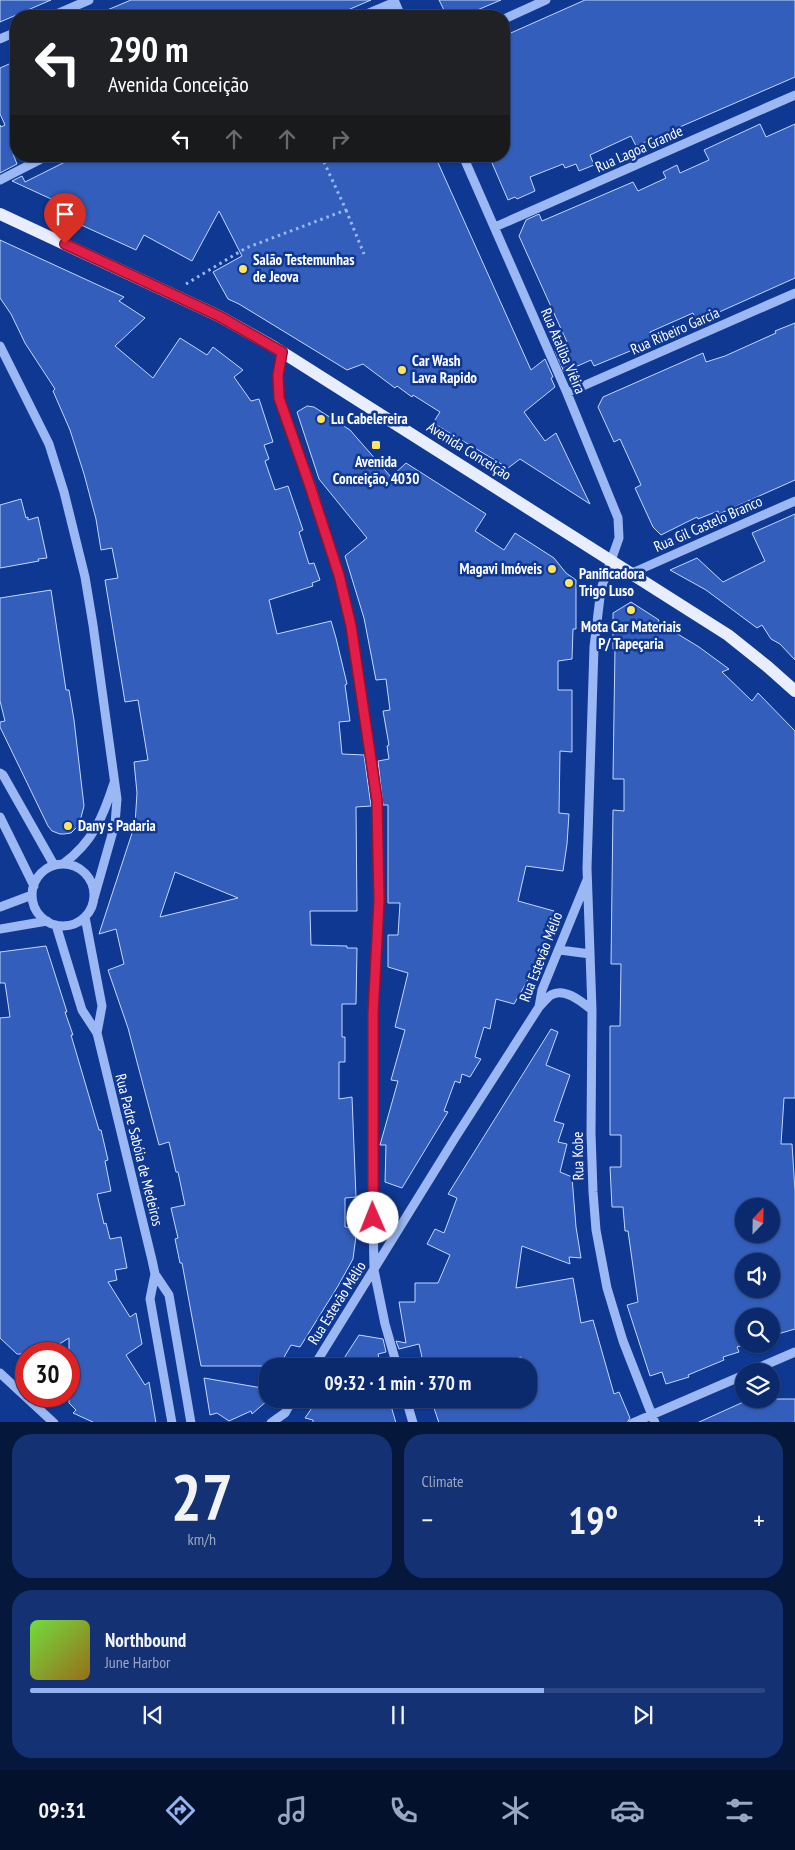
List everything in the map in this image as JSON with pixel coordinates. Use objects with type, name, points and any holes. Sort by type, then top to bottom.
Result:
[{"type":"main road","name":"Avenida Conceição","points":[[0,214],[219,316],[282,352],[728,635],[795,691]]},
{"type":"street","points":[[66,10],[89,0]]},
{"type":"street","points":[[510,16],[546,0]]},
{"type":"street","points":[[375,10],[395,1]]},
{"type":"street","name":"Rua Lagoa Grande","points":[[494,227],[795,95]]},
{"type":"street","points":[[0,180],[35,162]]},
{"type":"street","name":"Rua Ataliba Viêira","points":[[466,162],[567,393],[618,518],[619,538],[610,560]]},
{"type":"street","name":"Rua Ribeiro Garcia","points":[[567,393],[795,293]]},
{"type":"street","points":[[0,346],[49,444],[64,492],[85,578],[94,625],[117,798],[115,824],[91,908],[85,917],[76,923],[66,926],[52,923],[0,929]]},
{"type":"street","points":[[282,352],[278,375],[279,398],[339,575],[351,626],[377,800],[379,901],[373,1014],[372,1167],[374,1270],[385,1324],[395,1358]]},
{"type":"street","name":"Rua Gil Castelo Branco","points":[[632,573],[795,500]]},
{"type":"street","name":"Rua Estevão Mélio","points":[[319,1358],[455,1138],[539,1007],[542,990],[560,950],[587,879],[595,630],[601,589],[610,560]]},
{"type":"street","points":[[0,773],[58,865]]},
{"type":"street","points":[[52,923],[36,910],[32,895],[34,886],[38,877],[45,870],[77,854],[97,828],[114,780]]},
{"type":"street","points":[[0,817],[34,886]]},
{"type":"street","points":[[58,865],[73,866],[90,878],[94,888],[94,898]]},
{"type":"street","name":"Rua Kobe","points":[[587,879],[592,1010],[592,1192],[596,1230],[607,1288],[623,1341],[653,1419]]},
{"type":"street","points":[[0,907],[32,895]]},
{"type":"street","name":"Rua Padre Sabóia de Medeiros","points":[[85,917],[102,1006],[97,1033]]},
{"type":"street","name":"Rua Padre Sabóia de Medeiros","points":[[52,923],[82,1010],[97,1033],[155,1274],[169,1295],[191,1422]]},
{"type":"street","points":[[560,950],[590,954]]},
{"type":"street","points":[[539,1007],[551,996],[558,993],[577,998],[592,1010]]},
{"type":"street","name":"Rua Padre Sabóia de Medeiros","points":[[155,1274],[150,1299],[172,1422]]},
{"type":"street","points":[[770,1363],[795,1352]]},
{"type":"street","points":[[0,1373],[54,1422]]},
{"type":"street","points":[[634,1422],[653,1419],[735,1378]]},
{"type":"street","points":[[271,1422],[285,1413],[288,1408]]},
{"type":"street","points":[[409,1408],[413,1422]]},
{"type":"street","points":[[262,1422],[285,1413]]},
{"type":"path","points":[[324,162],[364,254]]},
{"type":"path","points":[[170,293],[246,248],[346,210]]},
{"type":"building","points":[[0,0],[51,0],[28,10],[10,10],[10,18],[0,22]]},
{"type":"building","points":[[131,0],[371,0],[348,10],[107,10]]},
{"type":"building","points":[[439,0],[501,0],[477,10],[444,10]]},
{"type":"building","points":[[585,0],[795,0],[795,77],[636,146],[631,136],[590,155],[594,165],[579,171],[576,164],[565,168],[563,164],[530,177],[535,191],[517,199],[515,197],[508,200],[492,162],[510,162],[510,33]]},
{"type":"building","points":[[10,64],[10,162],[16,162],[17,164],[0,173],[0,125],[1,127],[5,125],[0,114],[0,68]]},
{"type":"building","points":[[760,124],[766,137],[795,124],[795,278],[697,322],[693,313],[650,332],[653,339],[634,347],[635,349],[594,366],[591,360],[564,372],[555,351],[567,342],[519,236],[526,220],[539,214],[542,221],[633,182],[638,191],[666,178],[663,172],[677,165],[680,173],[709,160],[704,150]]},
{"type":"building","points":[[65,162],[438,162],[531,370],[545,359],[553,377],[551,378],[555,387],[524,412],[545,441],[556,433],[590,504],[520,459],[508,468],[433,423],[440,412],[413,395],[412,397],[397,386],[395,388],[363,364],[347,370],[228,299],[213,272],[242,256],[219,211],[192,261],[144,235],[136,250],[57,214],[62,204],[12,181],[22,176],[25,182]]},
{"type":"building","points":[[0,240],[124,297],[119,301],[145,318],[115,346],[153,378],[180,338],[207,355],[213,347],[243,370],[234,377],[251,401],[259,399],[273,442],[264,445],[269,459],[265,461],[275,490],[288,486],[303,530],[299,532],[309,564],[314,563],[320,580],[312,583],[313,586],[269,600],[277,634],[331,621],[347,684],[345,685],[350,721],[339,722],[342,754],[364,755],[371,806],[356,807],[357,911],[310,911],[311,945],[357,948],[356,1004],[342,1004],[342,1037],[345,1037],[345,1062],[339,1062],[339,1099],[352,1097],[356,1197],[345,1198],[345,1227],[357,1228],[353,1259],[300,1347],[291,1345],[284,1358],[259,1358],[259,1366],[201,1366],[182,1263],[180,1263],[175,1239],[178,1238],[171,1208],[185,1205],[178,1172],[176,1172],[169,1142],[159,1145],[128,1028],[108,970],[124,964],[116,929],[99,934],[135,824],[137,793],[134,762],[148,760],[138,700],[125,702],[105,580],[118,578],[112,548],[101,550],[96,519],[84,474],[70,430],[53,391],[55,389],[25,343],[11,314],[0,298]],"holes":[[[175,872],[238,898],[160,917]]]},
{"type":"building","points":[[795,323],[795,480],[719,514],[718,511],[698,519],[697,517],[661,535],[653,527],[635,488],[641,485],[620,439],[614,442],[598,407],[603,397],[703,353],[706,362],[725,356]]},
{"type":"building","points":[[307,406],[314,407],[350,430],[391,477],[406,463],[486,514],[475,531],[504,550],[515,533],[554,558],[566,573],[576,580],[576,629],[573,629],[572,659],[558,661],[558,690],[572,690],[572,752],[560,751],[559,813],[569,814],[563,871],[526,866],[518,901],[554,911],[547,937],[528,980],[514,1004],[496,999],[490,1029],[484,1027],[475,1057],[481,1059],[470,1077],[462,1074],[460,1083],[455,1081],[444,1111],[448,1112],[402,1188],[385,1182],[386,1145],[380,1145],[398,1081],[391,1080],[405,1030],[395,1027],[408,973],[388,967],[388,935],[398,935],[400,903],[388,903],[388,805],[383,805],[378,761],[389,759],[387,746],[389,745],[383,711],[390,710],[386,679],[376,680],[364,618],[345,556],[367,538],[319,479],[297,412]]},
{"type":"building","points":[[21,499],[26,518],[28,517],[28,520],[38,517],[47,558],[0,568],[0,505]]},
{"type":"building","points":[[795,514],[795,660],[780,644],[771,639],[762,625],[757,628],[706,590],[670,570],[697,558],[723,582],[765,561],[752,533]]},
{"type":"building","points":[[51,590],[66,690],[69,690],[74,720],[84,806],[79,825],[71,833],[64,834],[52,831],[48,826],[0,727],[0,722],[5,721],[0,701],[0,598]]},
{"type":"building","points":[[631,602],[729,669],[722,672],[752,701],[758,693],[795,731],[795,1098],[784,1098],[781,1144],[792,1144],[795,1191],[795,1329],[780,1333],[780,1308],[735,1308],[736,1353],[723,1357],[724,1360],[688,1375],[689,1377],[666,1384],[662,1372],[650,1376],[627,1305],[638,1302],[628,1231],[625,1231],[623,1207],[612,1207],[610,1167],[621,1167],[621,1135],[610,1135],[610,1026],[620,1026],[621,964],[611,964],[613,810],[624,811],[624,779],[613,779],[615,648],[613,649],[613,613]]},
{"type":"building","points":[[46,946],[67,1012],[65,1012],[73,1035],[71,1035],[99,1130],[101,1130],[108,1160],[105,1161],[111,1191],[97,1194],[104,1224],[106,1223],[110,1239],[121,1237],[127,1268],[115,1270],[117,1280],[108,1282],[130,1317],[136,1313],[142,1344],[126,1355],[145,1385],[149,1382],[156,1422],[93,1422],[73,1413],[76,1410],[73,1407],[80,1407],[80,1342],[69,1342],[69,1338],[62,1342],[15,1342],[15,1352],[0,1338],[0,1018],[10,1017],[5,983],[0,983],[0,952]]},
{"type":"building","points":[[551,1029],[558,1032],[546,1065],[570,1075],[554,1121],[564,1124],[558,1142],[567,1144],[560,1172],[572,1177],[576,1227],[581,1258],[569,1257],[570,1264],[522,1246],[516,1288],[573,1278],[581,1323],[593,1320],[614,1394],[619,1392],[630,1418],[628,1422],[439,1422],[434,1408],[537,1408],[537,1358],[422,1358],[419,1344],[399,1349],[396,1341],[406,1343],[399,1302],[415,1302],[415,1283],[438,1283],[450,1255],[427,1244],[435,1229],[444,1233],[457,1198],[448,1194]]},
{"type":"building","points":[[359,1335],[383,1339],[386,1352],[378,1354],[379,1358],[344,1358]]},
{"type":"building","points":[[204,1378],[259,1387],[259,1408],[252,1414],[251,1411],[229,1421],[217,1413],[210,1415]]},
{"type":"building","points":[[780,1399],[795,1399],[795,1422],[699,1422],[735,1406],[735,1408],[780,1408]]},
{"type":"building","points":[[312,1408],[392,1408],[396,1422],[313,1422],[313,1420],[305,1418]]},
{"type":"place","name":"Salão Testemunhas de Jeova","points":[[243,269]]},
{"type":"place","name":"Car Wash Lava Rapido","points":[[402,370]]},
{"type":"place","name":"Lu Cabelereira","points":[[321,419]]},
{"type":"place","name":"Avenida Conceição, 4030","points":[[376,445]]},
{"type":"place","name":"Magavi Imóveis","points":[[552,569]]},
{"type":"place","name":"Panificadora Trigo Luso","points":[[569,583]]},
{"type":"place","name":"Mota Car Materiais P/ Tapeçaria","points":[[631,610]]},
{"type":"place","name":"Dany s Padaria","points":[[68,826]]},
{"type":"route","points":[[65,244],[219,316],[282,352],[278,375],[279,398],[339,575],[351,626],[363,696],[377,800],[379,901],[373,1014],[373,1218]]}]
